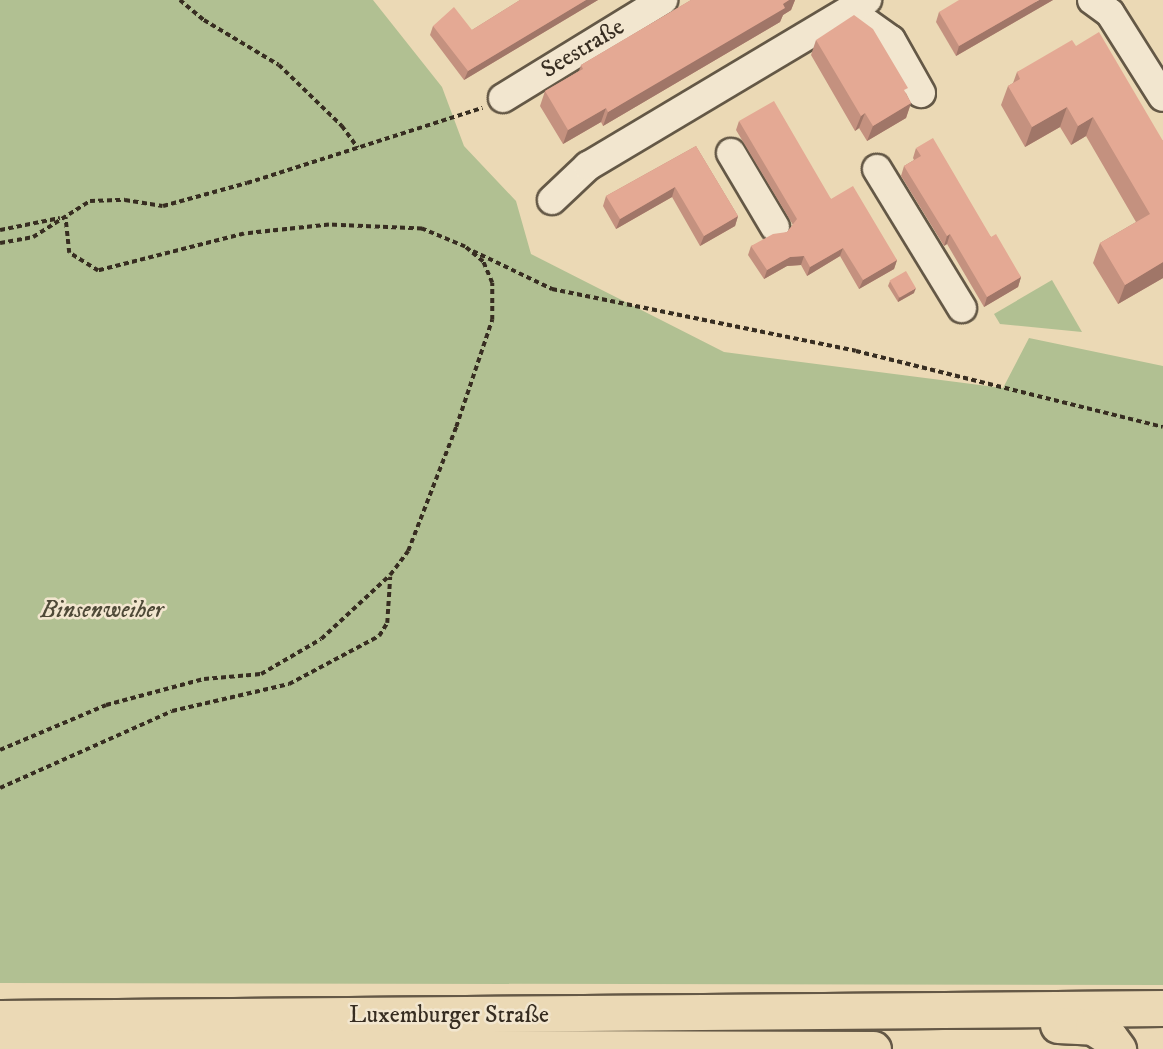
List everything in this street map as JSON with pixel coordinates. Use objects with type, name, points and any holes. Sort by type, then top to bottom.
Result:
[{"type":"main road","points":[[898,1009],[1163,1008]]},
{"type":"main road","points":[[898,1009],[966,1023],[1093,1027],[1110,1038],[1119,1049],[1133,1034],[1163,1030]]},
{"type":"main road","name":"Luxemburger Straße","points":[[0,1018],[554,1016],[898,1009]]},
{"type":"main road","name":"Luxemburger Straße","points":[[0,1047],[873,1049]]},
{"type":"street","name":"Seestraße","points":[[503,98],[663,0]]},
{"type":"street","points":[[1092,0],[1110,13],[1163,97]]},
{"type":"street","points":[[552,200],[588,166],[859,5],[891,40],[921,93]]},
{"type":"street","points":[[731,153],[775,227]]},
{"type":"street","points":[[877,169],[962,308]]},
{"type":"path","points":[[180,0],[204,20],[279,65],[342,126],[358,148]]},
{"type":"path","points":[[0,243],[33,237],[90,201],[125,200],[163,206],[478,110],[503,98]]},
{"type":"path","points":[[0,230],[65,217]]},
{"type":"path","points":[[65,217],[69,253],[97,271],[244,234],[329,225],[422,229],[552,289],[856,351],[1163,427]]},
{"type":"path","points":[[0,750],[106,705],[204,679],[261,674],[321,639],[390,575],[408,551],[456,427],[492,320],[492,283],[483,262],[465,247]]},
{"type":"path","points":[[0,788],[172,711],[289,684],[379,636],[387,623],[390,575]]},
{"type":"green space","name":"Binsenweiher","points":[[0,0],[373,0],[442,87],[464,146],[516,201],[531,254],[724,352],[1003,388],[1029,338],[1163,366],[1163,985],[0,983]]},
{"type":"green space","points":[[1052,280],[1082,332],[1000,324],[994,314]]},
{"type":"building","points":[[520,0],[586,0],[468,71],[433,26],[454,7],[472,30]]},
{"type":"building","points":[[691,0],[789,0],[783,4],[785,8],[608,112],[606,108],[568,130],[545,91],[583,69],[581,65]]},
{"type":"building","points":[[959,0],[1039,0],[959,46],[939,12]]},
{"type":"building","points":[[854,15],[873,29],[908,88],[904,90],[911,103],[873,126],[865,113],[861,116],[816,40]]},
{"type":"building","points":[[1099,32],[1163,141],[1163,262],[1125,285],[1100,243],[1150,214],[1093,117],[1078,126],[1067,107],[1032,127],[1008,86],[1020,79],[1017,72],[1072,40],[1076,46]]},
{"type":"building","points":[[774,101],[831,199],[853,186],[897,260],[863,280],[843,248],[810,267],[804,256],[790,257],[767,270],[751,246],[773,234],[787,232],[797,219],[739,121]]},
{"type":"building","points":[[933,138],[991,237],[996,234],[1021,277],[987,297],[950,234],[947,236],[904,166],[921,156],[916,148]]},
{"type":"building","points":[[696,146],[738,216],[704,236],[675,187],[620,219],[606,196]]},
{"type":"building","points":[[906,271],[916,288],[900,298],[890,280]]}]
